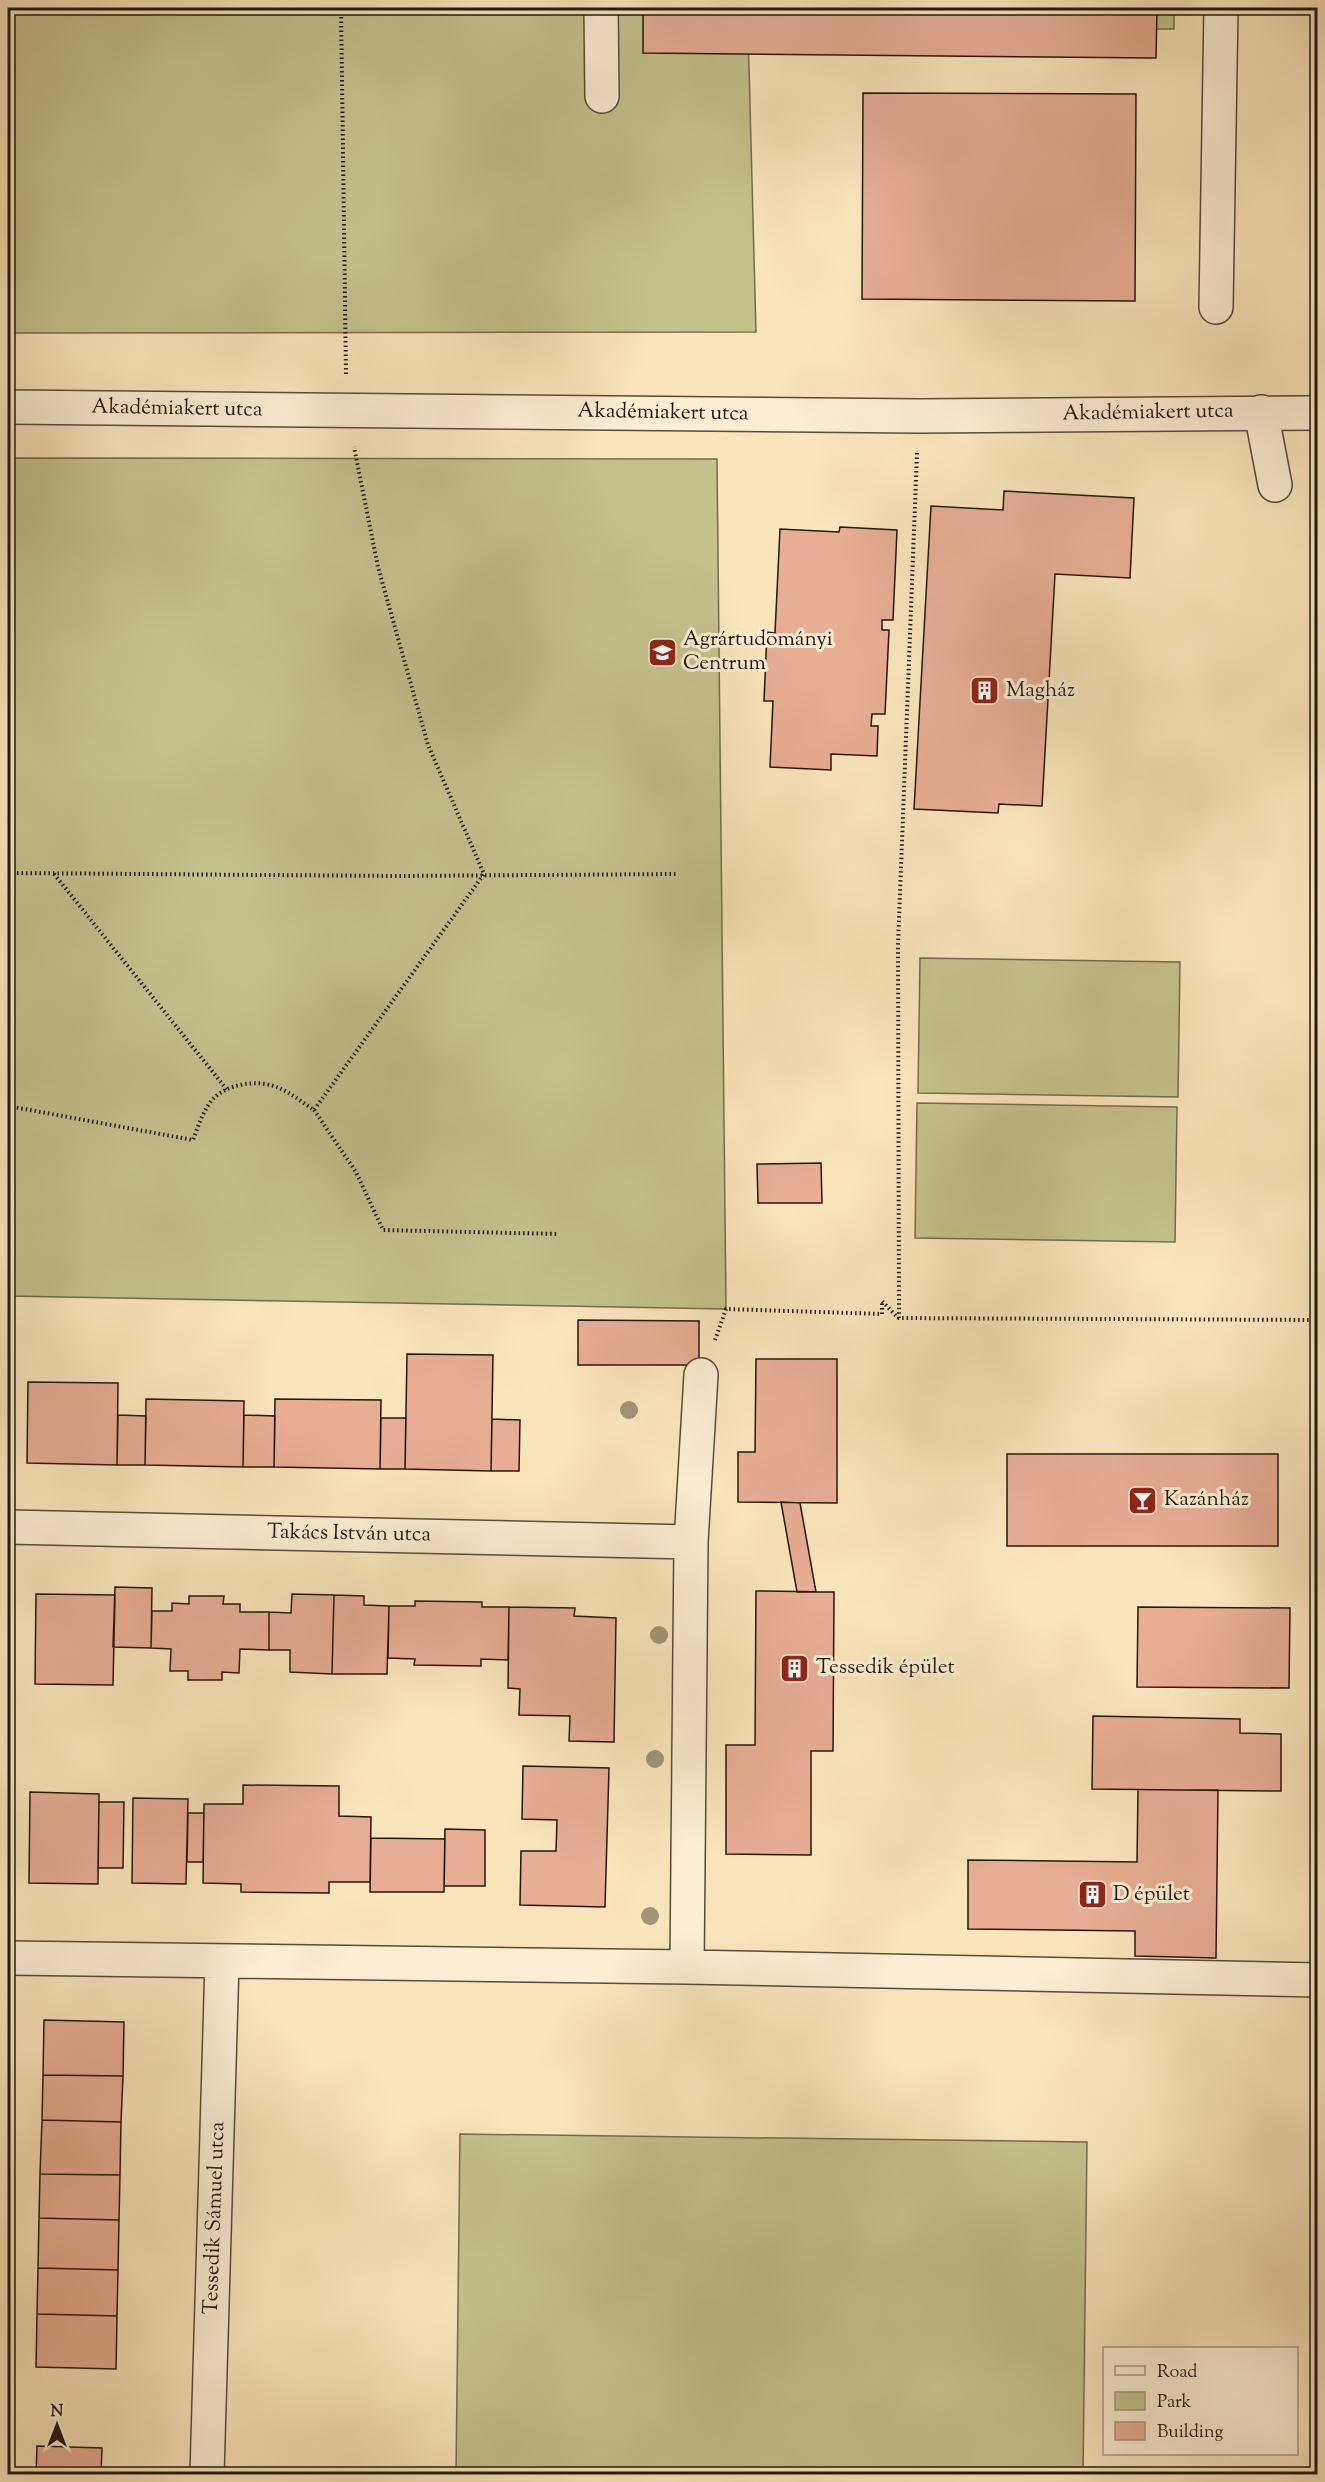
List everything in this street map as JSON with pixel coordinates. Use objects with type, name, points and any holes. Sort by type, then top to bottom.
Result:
[{"type":"street","points":[[601,8],[602,96]]},
{"type":"street","points":[[1216,307],[1221,8]]},
{"type":"street","name":"Akadémiakert utca","points":[[8,407],[919,416],[1317,413]]},
{"type":"street","points":[[1261,412],[1275,485]]},
{"type":"street","points":[[700,1967],[691,1542],[701,1375]]},
{"type":"street","name":"Takács István utca","points":[[8,1527],[691,1542]]},
{"type":"street","points":[[8,1958],[700,1967],[1317,1980]]},
{"type":"street","name":"Tessedik Sámuel utca","points":[[207,2475],[222,1962]]},
{"type":"path","points":[[341,8],[347,410],[378,567],[428,745],[484,874]]},
{"type":"path","points":[[899,1318],[898,945],[919,416]]},
{"type":"path","points":[[8,873],[399,876],[675,874]]},
{"type":"path","points":[[54,874],[228,1090]]},
{"type":"path","points":[[314,1110],[484,874]]},
{"type":"path","points":[[8,1106],[193,1140],[200,1121],[214,1098],[239,1085],[261,1082],[279,1088],[314,1110],[356,1172],[383,1230],[558,1234]]},
{"type":"path","points":[[701,1375],[726,1310],[882,1314],[882,1301],[899,1318],[1317,1320]]},
{"type":"green space","points":[[8,8],[1174,8],[1174,29],[748,29],[756,332],[8,333]]},
{"type":"green space","points":[[8,458],[717,459],[726,1309],[8,1296]]},
{"type":"green space","points":[[920,958],[1180,962],[1178,1097],[918,1093]]},
{"type":"green space","points":[[917,1103],[1177,1107],[1175,1242],[915,1238]]},
{"type":"green space","points":[[460,2134],[1087,2142],[1083,2474],[456,2474]]},
{"type":"building","points":[[643,8],[1157,8],[1156,58],[643,53]]},
{"type":"building","points":[[863,93],[1136,94],[1135,301],[862,299]]},
{"type":"building","name":"Magház","points":[[1004,491],[1134,498],[1130,578],[1055,574],[1042,806],[999,804],[998,813],[914,809],[931,506],[1003,510]]},
{"type":"building","points":[[840,527],[897,530],[893,620],[882,620],[882,630],[889,630],[885,714],[872,714],[871,726],[878,726],[877,756],[831,754],[831,770],[770,767],[773,701],[764,701],[767,632],[775,633],[780,529],[839,532]]},
{"type":"building","points":[[821,1163],[822,1203],[758,1203],[757,1164]]},
{"type":"building","points":[[578,1320],[699,1321],[699,1365],[578,1365]]},
{"type":"building","points":[[407,1354],[493,1355],[491,1471],[405,1469]]},
{"type":"building","points":[[756,1359],[837,1359],[837,1503],[738,1502],[738,1452],[755,1452]]},
{"type":"building","points":[[28,1382],[118,1383],[117,1465],[27,1463]]},
{"type":"building","points":[[146,1399],[244,1401],[243,1467],[145,1465]]},
{"type":"building","points":[[275,1399],[381,1400],[380,1469],[274,1467]]},
{"type":"building","points":[[118,1415],[146,1416],[145,1465],[117,1465]]},
{"type":"building","points":[[244,1415],[275,1416],[274,1467],[243,1467]]},
{"type":"building","points":[[381,1418],[406,1418],[405,1469],[380,1469]]},
{"type":"building","points":[[492,1419],[520,1420],[519,1471],[491,1471]]},
{"type":"building","name":"Kazánház","points":[[1007,1454],[1278,1454],[1278,1546],[1007,1546]]},
{"type":"building","points":[[781,1502],[800,1503],[816,1592],[797,1592]]},
{"type":"building","points":[[115,1587],[152,1588],[151,1648],[113,1647]]},
{"type":"building","name":"Tessedik épület","points":[[756,1591],[834,1592],[833,1751],[811,1751],[811,1855],[726,1854],[726,1745],[755,1745]]},
{"type":"building","points":[[36,1594],[115,1595],[113,1685],[35,1684]]},
{"type":"building","points":[[292,1594],[334,1595],[332,1674],[290,1672],[290,1650],[269,1650],[269,1612],[291,1613]]},
{"type":"building","points":[[334,1595],[364,1596],[364,1605],[389,1606],[387,1674],[332,1674]]},
{"type":"building","points":[[189,1596],[224,1596],[223,1604],[240,1604],[240,1612],[269,1612],[269,1650],[240,1649],[239,1673],[222,1672],[222,1680],[188,1680],[188,1671],[170,1671],[171,1649],[151,1648],[152,1611],[172,1611],[172,1603],[189,1604]]},
{"type":"building","points":[[415,1601],[482,1602],[482,1607],[509,1607],[508,1660],[481,1659],[481,1666],[414,1665],[415,1659],[388,1658],[389,1606],[415,1606]]},
{"type":"building","points":[[509,1607],[575,1608],[574,1616],[616,1618],[614,1742],[569,1741],[570,1716],[519,1715],[520,1689],[508,1688]]},
{"type":"building","points":[[1138,1607],[1290,1608],[1289,1688],[1137,1687]]},
{"type":"building","points":[[1093,1716],[1240,1719],[1240,1733],[1281,1734],[1281,1791],[1092,1789]]},
{"type":"building","points":[[523,1766],[609,1768],[605,1907],[520,1905],[521,1851],[556,1851],[557,1820],[522,1819]]},
{"type":"building","points":[[243,1785],[339,1786],[339,1816],[371,1817],[370,1882],[329,1882],[329,1893],[241,1892],[241,1884],[203,1883],[204,1804],[243,1804]]},
{"type":"building","name":"D épület","points":[[1138,1790],[1218,1790],[1216,1958],[1135,1956],[1135,1931],[968,1929],[968,1860],[1137,1862]]},
{"type":"building","points":[[30,1792],[99,1794],[98,1884],[29,1883]]},
{"type":"building","points":[[133,1798],[188,1799],[186,1884],[132,1883]]},
{"type":"building","points":[[99,1802],[124,1802],[123,1868],[98,1868]]},
{"type":"building","points":[[188,1813],[204,1813],[203,1862],[187,1862]]},
{"type":"building","points":[[445,1829],[485,1830],[485,1886],[444,1886]]},
{"type":"building","points":[[371,1838],[445,1839],[444,1892],[370,1892]]},
{"type":"building","points":[[44,2020],[124,2022],[123,2076],[43,2075]]},
{"type":"building","points":[[43,2075],[123,2076],[121,2122],[42,2120]]},
{"type":"building","points":[[42,2120],[121,2122],[120,2175],[40,2174]]},
{"type":"building","points":[[40,2174],[120,2175],[119,2220],[39,2218]]},
{"type":"building","points":[[39,2218],[119,2220],[118,2270],[38,2268]]},
{"type":"building","points":[[38,2268],[118,2270],[117,2316],[37,2314]]},
{"type":"building","points":[[37,2314],[117,2316],[116,2369],[36,2367]]},
{"type":"building","points":[[37,2446],[102,2448],[101,2474],[36,2474]]},
{"type":"place","name":"Agrártudományi Centrum","points":[[662,652]]},
{"type":"place","name":"Magház","points":[[985,691]]},
{"type":"place","name":"Kazánház","points":[[1143,1500]]},
{"type":"place","name":"Tessedik épület","points":[[795,1668]]},
{"type":"place","name":"D épület","points":[[1092,1895]]}]
